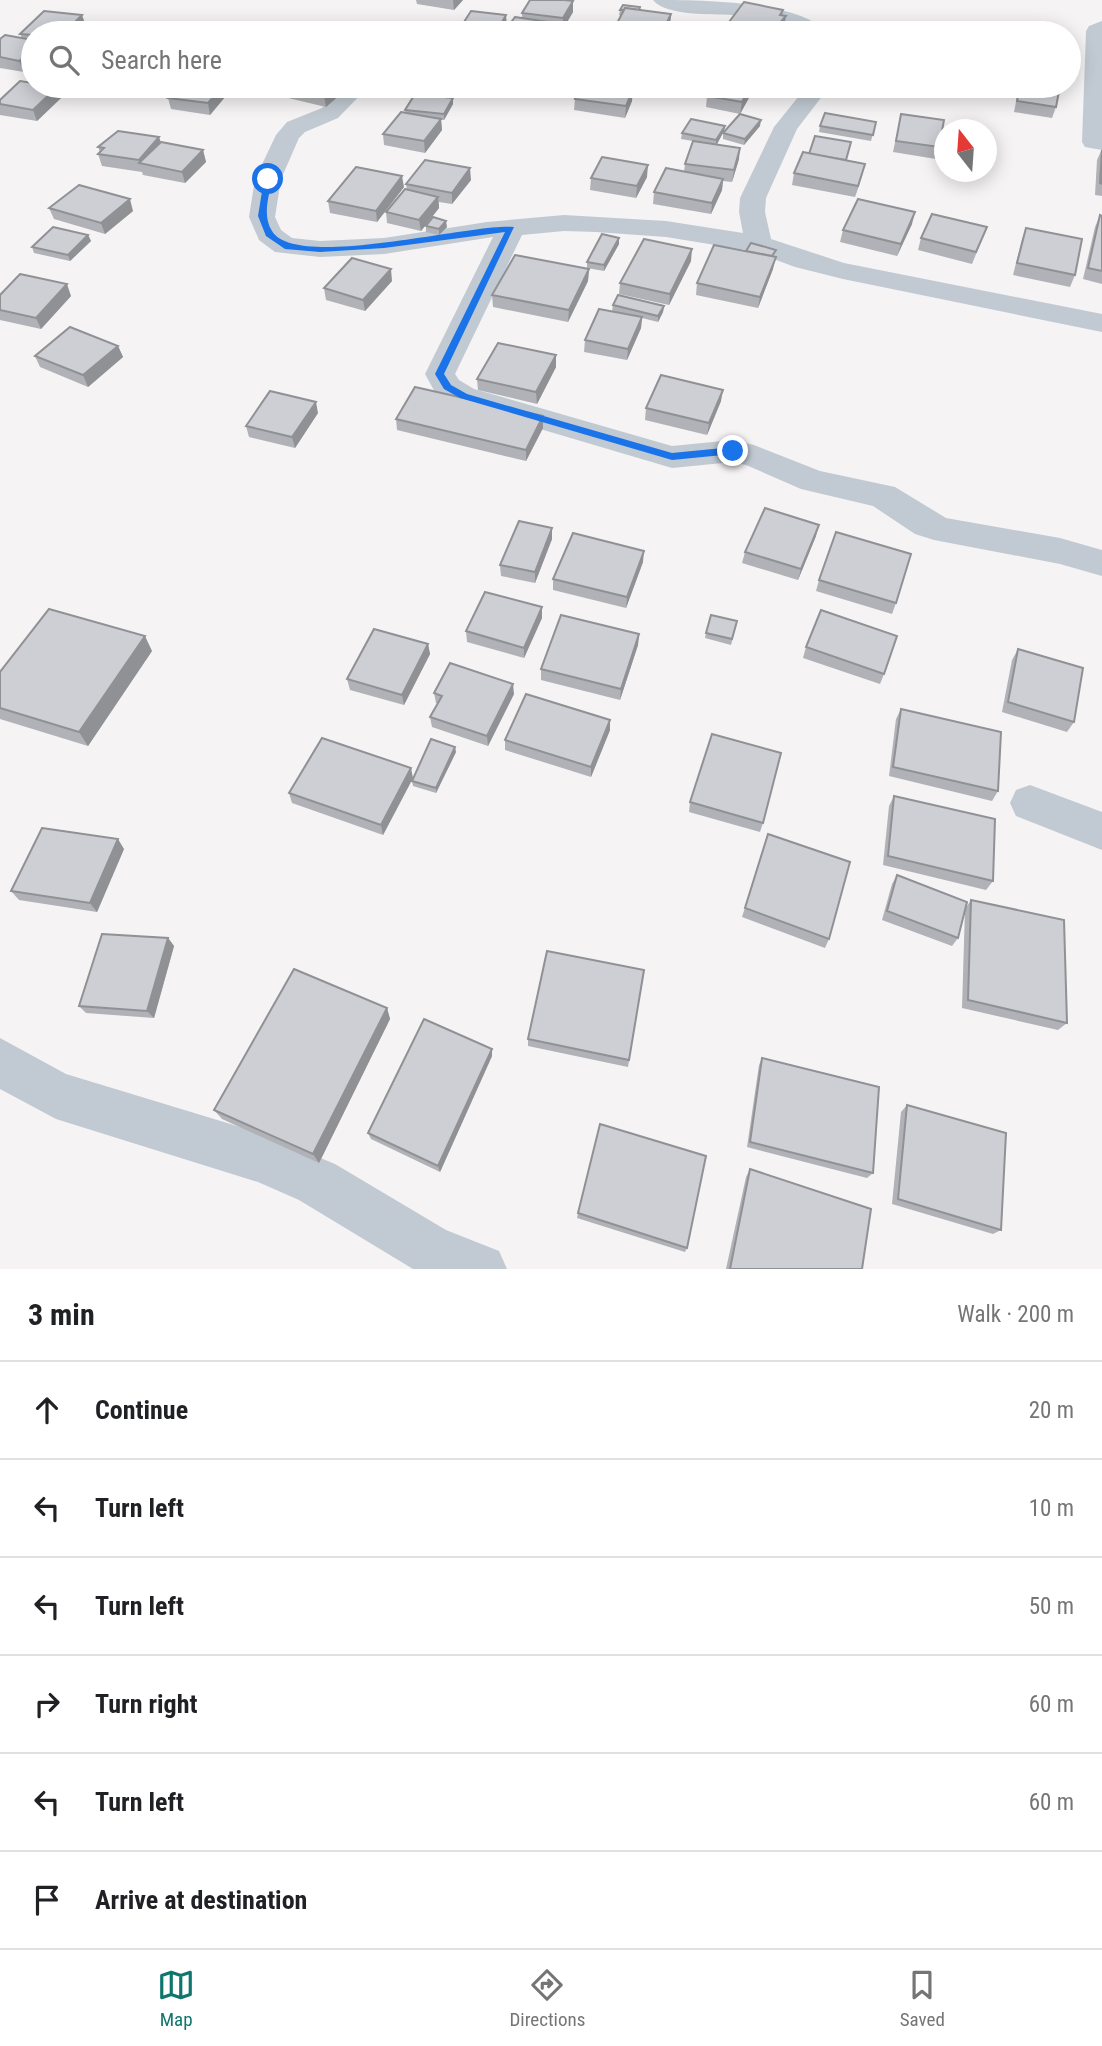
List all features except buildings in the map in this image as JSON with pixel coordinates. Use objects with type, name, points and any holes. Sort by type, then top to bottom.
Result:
[{"type":"street","points":[[664,0],[682,6],[731,8],[786,16],[796,21]]},
{"type":"street","points":[[1102,28],[1097,31],[1094,142],[1102,143]]},
{"type":"street","points":[[347,98],[338,108],[296,127],[288,135],[268,179],[262,216],[269,234],[285,246],[320,249],[384,246],[564,223],[666,229],[758,244],[843,271],[1102,324]]},
{"type":"street","points":[[758,244],[752,212],[753,198],[786,127],[809,98]]},
{"type":"street","points":[[511,229],[439,374],[447,387],[463,396],[672,457],[733,451],[754,456],[813,481],[883,496],[927,524],[946,531],[1060,551],[1102,563]]},
{"type":"street","points":[[1030,803],[1102,831]]},
{"type":"street","points":[[0,1062],[56,1095],[260,1158],[317,1182],[432,1251],[481,1269]]},
{"type":"route","points":[[268,179],[262,216],[269,234],[285,246],[320,249],[384,246],[487,230],[511,229],[439,374],[447,387],[463,396],[672,457],[733,451]]}]
